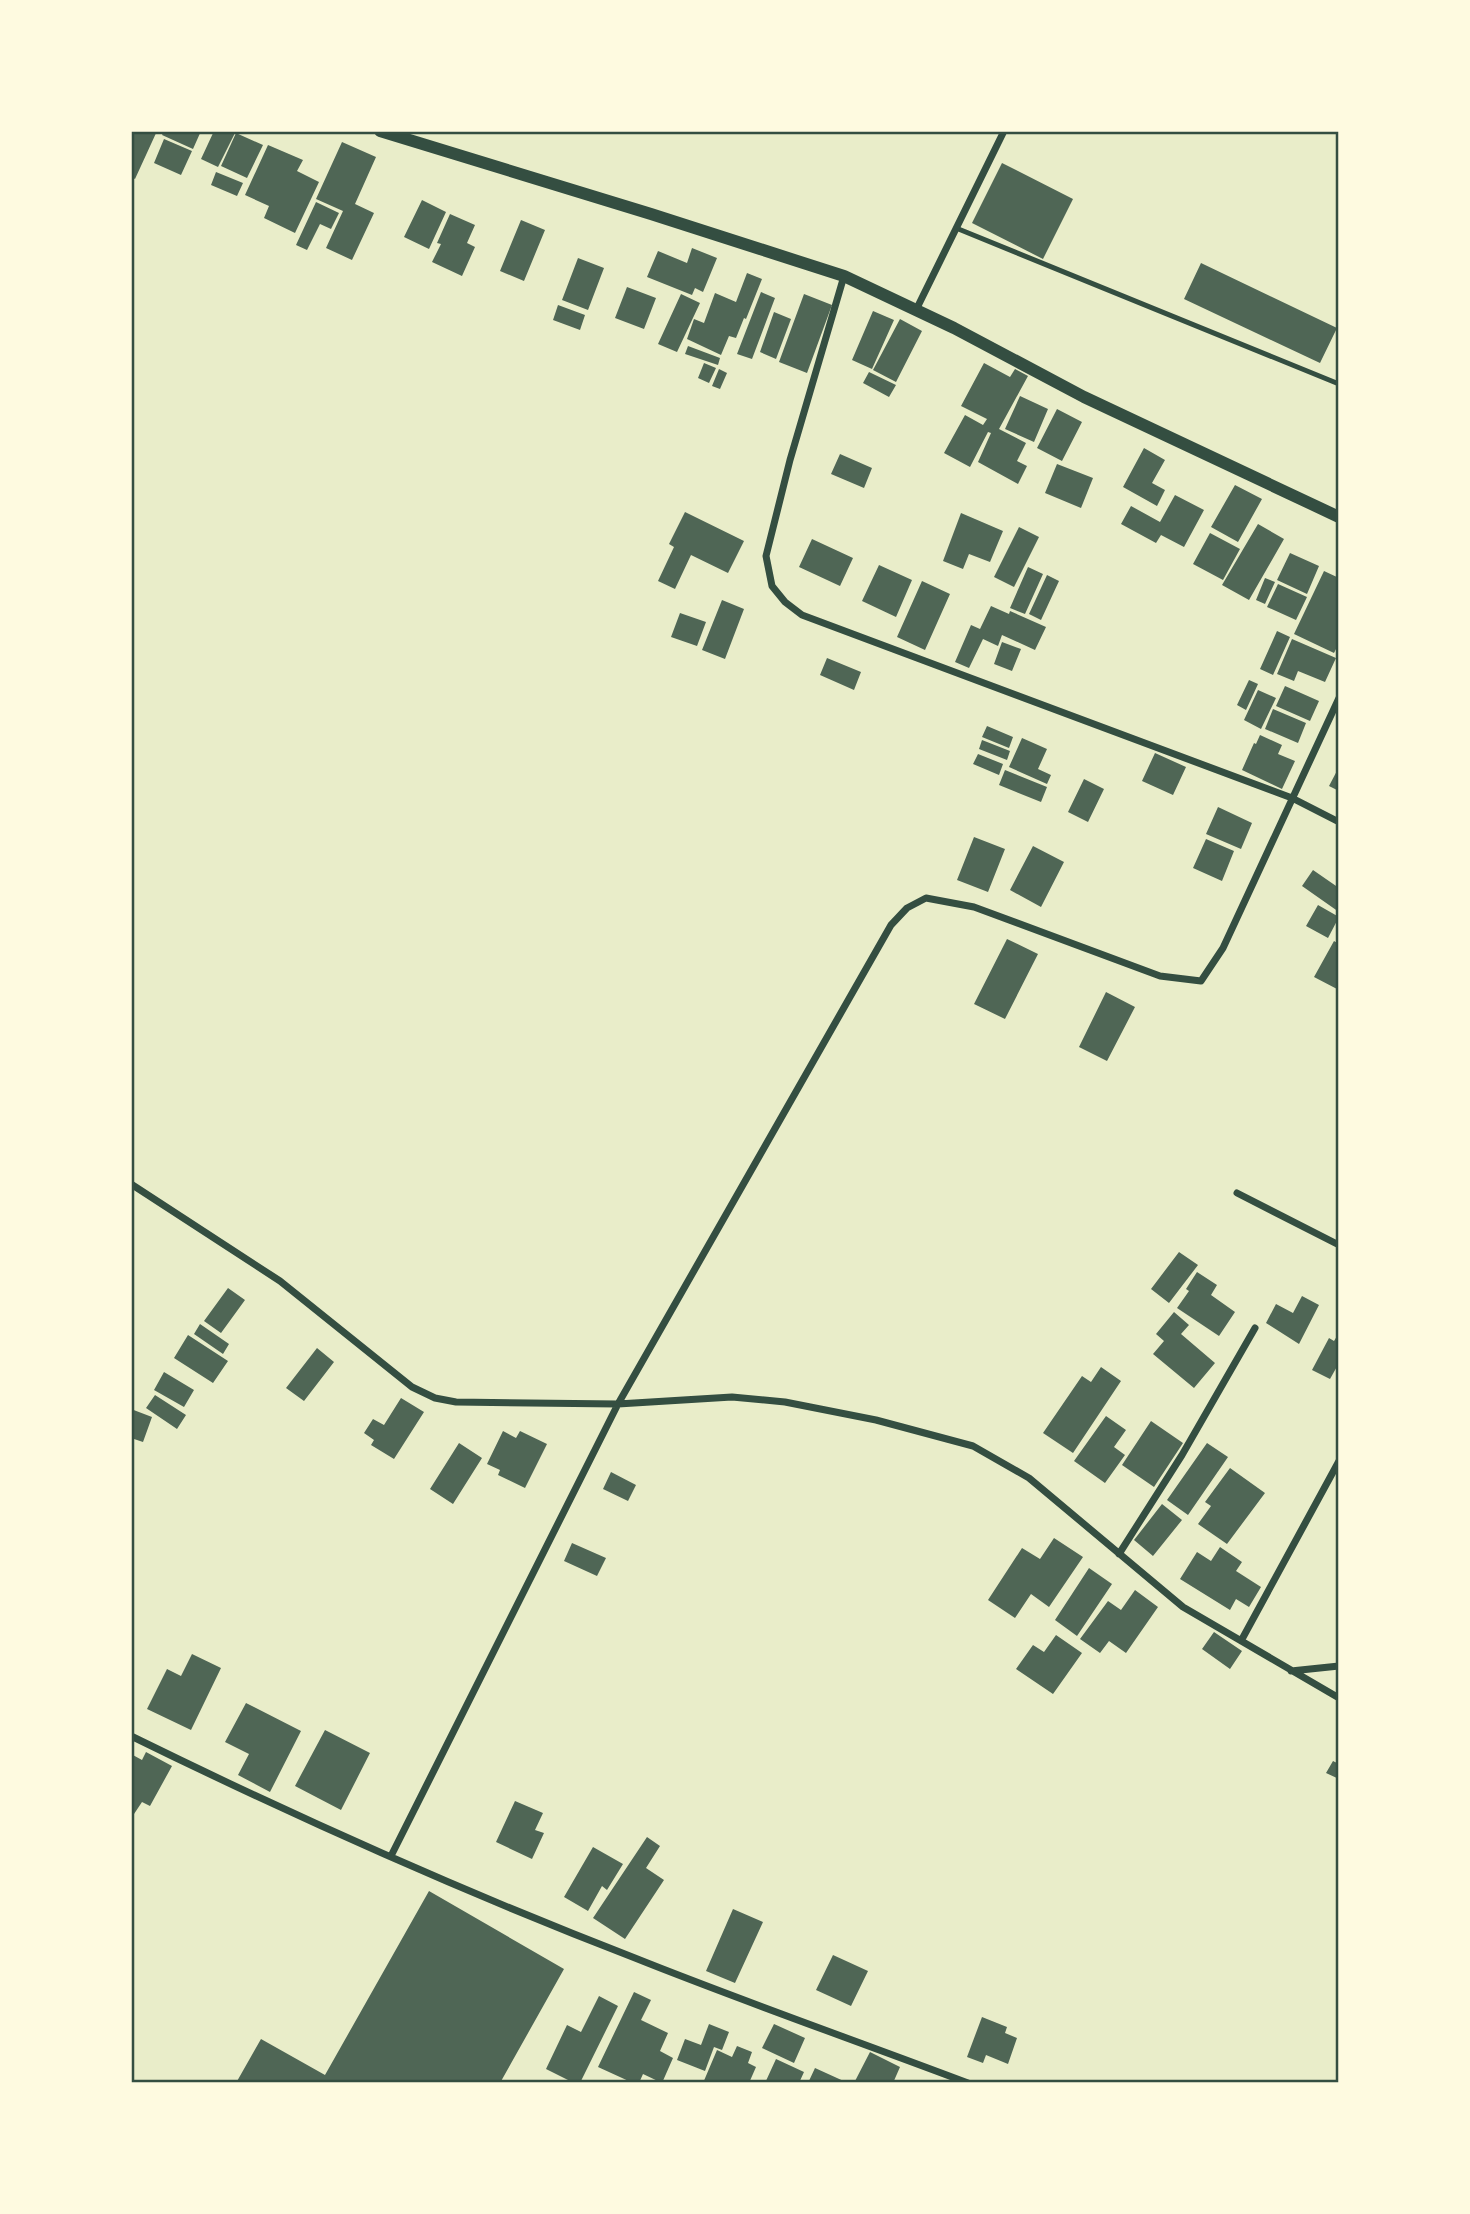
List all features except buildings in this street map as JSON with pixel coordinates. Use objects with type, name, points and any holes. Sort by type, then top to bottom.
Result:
[{"type":"street","points":[[380,131],[844,276],[954,328],[1084,397],[1339,517]]},
{"type":"street","points":[[916,310],[1004,131]]},
{"type":"street","points":[[844,276],[790,460],[766,556],[772,586],[785,602],[802,615],[1292,799],[1339,822]]},
{"type":"street","points":[[391,1856],[618,1404],[891,925],[907,908],[926,898],[974,907],[1160,975],[1201,981],[1223,948],[1339,698]]},
{"type":"street","points":[[131,1184],[280,1281],[412,1387],[435,1398],[456,1402],[618,1404],[732,1397],[785,1402],[876,1420],[973,1446],[1029,1478],[1183,1607],[1339,1699]]},
{"type":"street","points":[[1237,1194],[1339,1245]]},
{"type":"street","points":[[1119,1554],[1182,1455],[1255,1328]]},
{"type":"street","points":[[1241,1641],[1339,1461]]},
{"type":"street","points":[[1291,1671],[1339,1666]]},
{"type":"street","points":[[131,1736],[391,1856],[635,1958],[965,2082]]},
{"type":"lane","points":[[956,228],[1339,384]]}]
